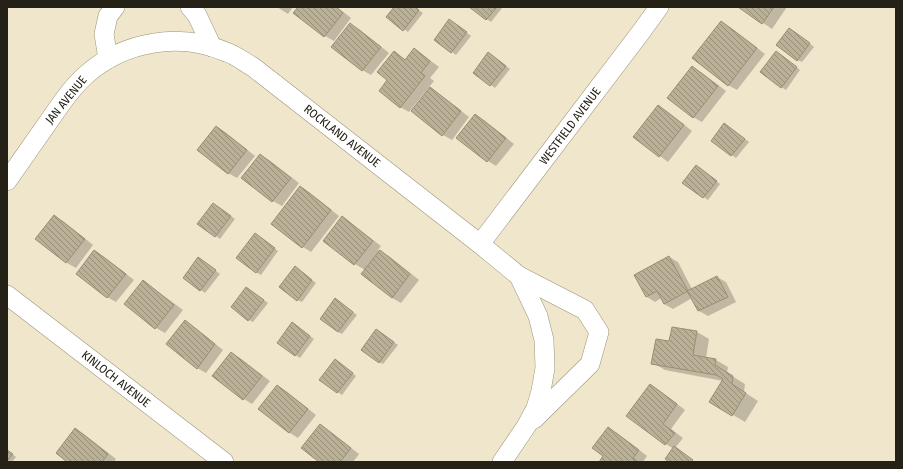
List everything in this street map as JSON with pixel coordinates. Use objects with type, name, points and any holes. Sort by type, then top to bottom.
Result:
[{"type":"street","points":[[108,59],[104,34],[108,16],[115,7]]},
{"type":"street","points":[[190,7],[197,15],[212,47]]},
{"type":"street","name":"WESTFIELD AVENUE","points":[[480,244],[659,7]]},
{"type":"street","name":"ROCKLAND AVENUE","points":[[146,44],[180,41],[204,44],[227,52],[253,67],[519,276],[585,310],[599,332],[590,364],[527,425]]},
{"type":"street","name":"JAN AVENUE","points":[[7,181],[67,95],[87,74],[108,59],[133,47],[146,44]]},
{"type":"street","name":"ROCKLAND AVENUE","points":[[519,276],[538,316],[544,340],[545,368],[541,391],[536,408],[527,425]]},
{"type":"street","name":"KINLOCH AVENUE","points":[[7,295],[224,462]]},
{"type":"street","points":[[502,462],[527,425]]},
{"type":"building","points":[[298,7],[336,7],[343,13],[324,37],[293,13]]},
{"type":"building","points":[[394,7],[415,7],[419,10],[403,31],[386,17]]},
{"type":"building","points":[[469,7],[497,7],[486,20]]},
{"type":"building","points":[[738,7],[774,7],[762,24]]},
{"type":"building","points":[[449,19],[467,32],[451,53],[434,40]]},
{"type":"building","points":[[721,21],[757,48],[728,86],[692,58]]},
{"type":"building","points":[[350,23],[381,47],[362,71],[331,47]]},
{"type":"building","points":[[789,28],[810,43],[797,61],[776,45]]},
{"type":"building","points":[[414,48],[430,61],[421,73],[425,76],[400,108],[379,91],[387,80],[377,72],[394,51],[405,60]]},
{"type":"building","points":[[776,51],[797,67],[781,88],[760,72]]},
{"type":"building","points":[[488,52],[506,66],[490,86],[473,73]]},
{"type":"building","points":[[692,66],[718,86],[693,118],[667,98]]},
{"type":"building","points":[[430,87],[461,111],[442,136],[411,111]]},
{"type":"building","points":[[658,105],[684,125],[659,157],[633,137]]},
{"type":"building","points":[[475,114],[506,138],[487,162],[456,138]]},
{"type":"building","points":[[724,123],[745,139],[731,156],[711,141]]},
{"type":"building","points":[[216,126],[247,150],[228,174],[197,150]]},
{"type":"building","points":[[260,154],[291,178],[272,202],[241,178]]},
{"type":"building","points":[[696,165],[717,181],[703,198],[682,183]]},
{"type":"building","points":[[300,186],[331,210],[302,248],[271,224]]},
{"type":"building","points":[[213,203],[231,216],[215,237],[197,224]]},
{"type":"building","points":[[54,215],[85,239],[66,263],[35,239]]},
{"type":"building","points":[[342,216],[373,241],[354,265],[323,241]]},
{"type":"building","points":[[255,233],[275,248],[256,273],[236,258]]},
{"type":"building","points":[[94,250],[126,274],[107,298],[76,274]]},
{"type":"building","points":[[380,250],[410,274],[392,298],[361,274]]},
{"type":"building","points":[[669,256],[688,291],[664,304],[657,291],[646,297],[634,275]]},
{"type":"building","points":[[198,257],[216,270],[200,291],[183,278]]},
{"type":"building","points":[[295,266],[312,280],[297,301],[279,287]]},
{"type":"building","points":[[717,276],[728,297],[698,311],[687,291]]},
{"type":"building","points":[[143,280],[174,305],[155,329],[124,304]]},
{"type":"building","points":[[246,287],[264,300],[248,321],[231,307]]},
{"type":"building","points":[[335,298],[353,312],[338,332],[320,319]]},
{"type":"building","points":[[185,320],[215,344],[197,369],[166,344]]},
{"type":"building","points":[[292,322],[310,336],[295,356],[277,343]]},
{"type":"building","points":[[672,327],[697,331],[693,355],[716,359],[715,365],[733,376],[732,384],[746,393],[732,416],[709,402],[723,379],[716,375],[651,364],[656,339],[669,341]]},
{"type":"building","points":[[376,329],[394,342],[379,363],[361,350]]},
{"type":"building","points":[[231,352],[262,376],[243,400],[212,376]]},
{"type":"building","points":[[335,359],[353,373],[337,393],[319,380]]},
{"type":"building","points":[[650,384],[677,404],[663,424],[675,433],[665,445],[626,416]]},
{"type":"building","points":[[277,385],[308,409],[289,433],[258,409]]},
{"type":"building","points":[[320,424],[351,448],[340,462],[319,462],[301,448]]},
{"type":"building","points":[[608,427],[639,450],[633,458],[638,462],[599,462],[603,456],[592,448]]},
{"type":"building","points":[[75,428],[108,454],[102,462],[67,462],[56,453]]},
{"type":"building","points":[[674,446],[693,460],[691,462],[669,462],[665,459]]},
{"type":"building","points":[[7,450],[13,454],[7,461]]}]
